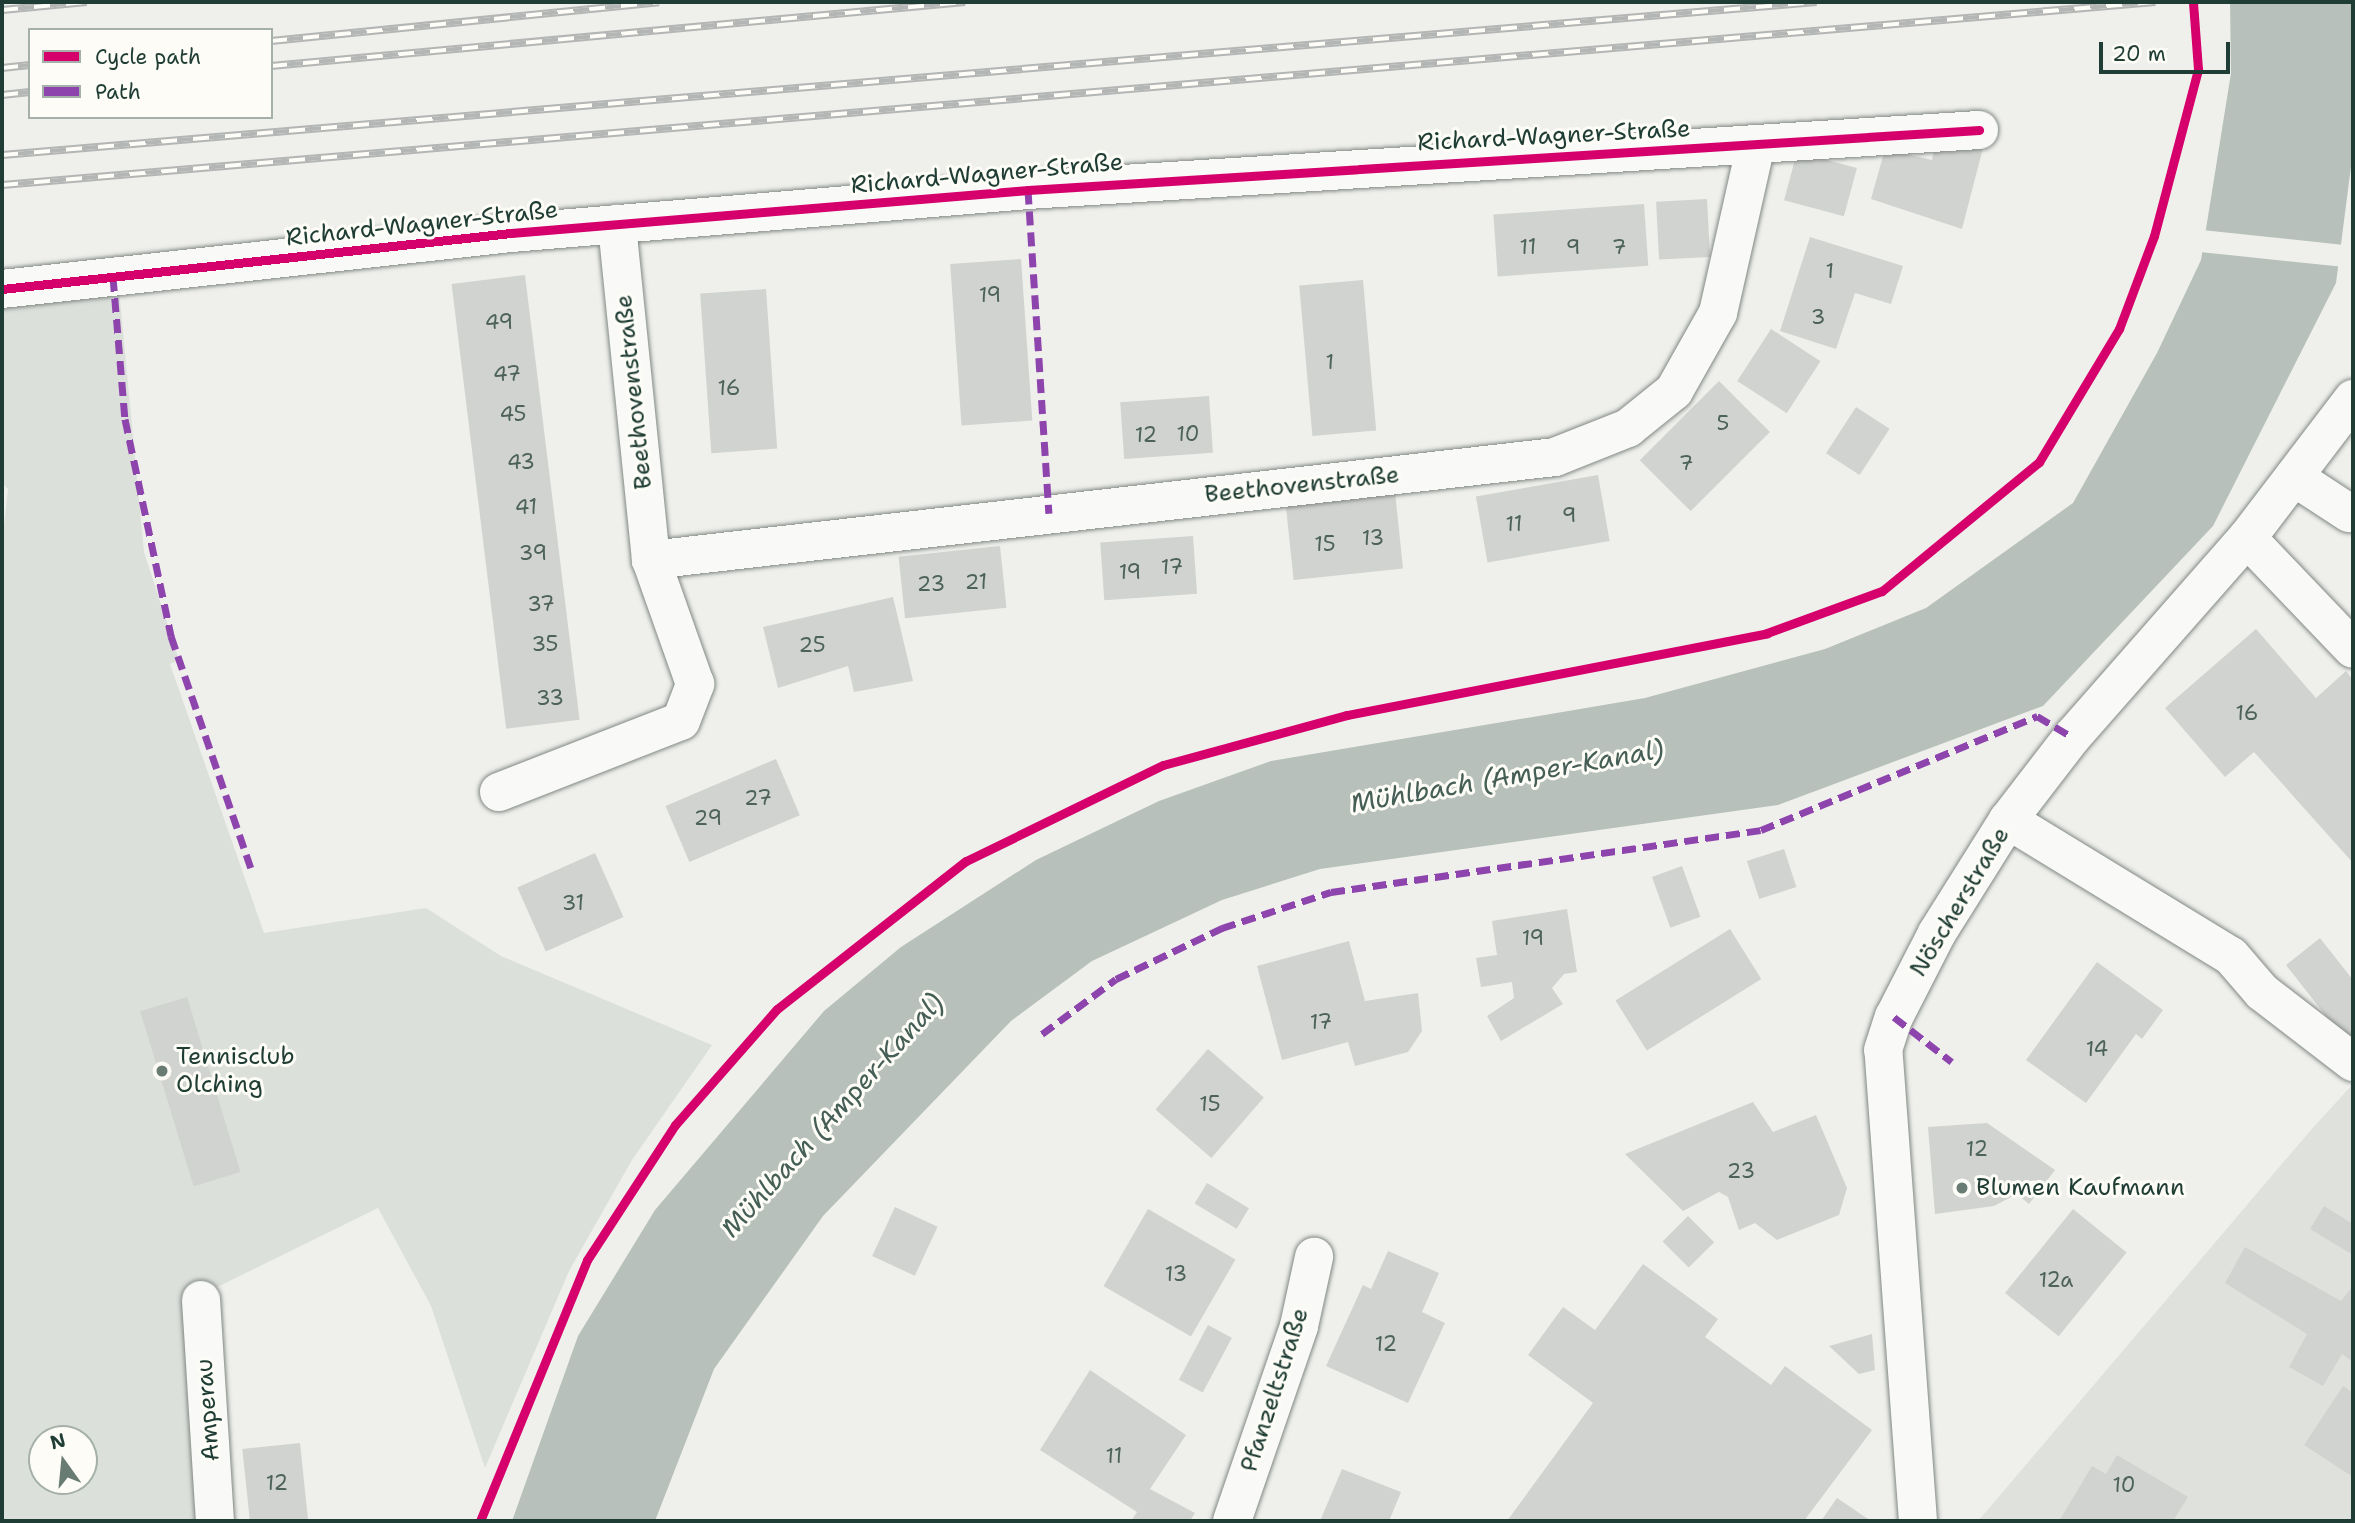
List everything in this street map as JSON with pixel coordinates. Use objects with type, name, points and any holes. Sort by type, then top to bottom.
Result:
[{"type":"street","name":"Richard-Wagner-Straße","points":[[2,289],[617,224],[1252,172],[1756,145],[1979,130]]},
{"type":"street","name":"Beethovenstraße","points":[[651,560],[1555,457],[1628,428],[1674,391],[1718,313],[1756,145]]},
{"type":"street","name":"Beethovenstraße","points":[[499,792],[681,721],[695,684],[651,560],[617,224]]},
{"type":"street","name":"Nöscherstraße","points":[[1918,1521],[1883,1050],[1937,933],[2008,820],[2072,737],[2247,538],[2353,399]]},
{"type":"street","points":[[2294,477],[2349,513]]},
{"type":"street","points":[[2247,538],[2353,649]]},
{"type":"street","points":[[2008,820],[2231,956],[2262,992],[2353,1062]]},
{"type":"street","name":"Pfanzeltstraße","points":[[1232,1521],[1299,1326],[1314,1257]]},
{"type":"street","name":"Amperau","points":[[201,1300],[215,1521]]},
{"type":"shaded area","points":[[119,289],[144,552],[179,660],[170,664],[264,933],[426,908],[501,956],[712,1045],[632,1160],[569,1271],[485,1468],[431,1306],[378,1208],[197,1297],[204,1521],[2,1521],[2,542],[8,489],[2,483],[2,305]]},
{"type":"shaded area","points":[[2353,1084],[2353,1521],[1978,1521],[2310,1131]]},
{"type":"water","name":"Mühlbach (Amper-Kanal)","points":[[2230,2],[2351,2],[2353,151],[2336,283],[2213,526],[2043,706],[1778,805],[1320,869],[1222,900],[1092,961],[1011,1021],[823,1216],[714,1369],[655,1521],[512,1521],[578,1336],[655,1210],[824,1011],[901,947],[1036,860],[1159,801],[1271,761],[1645,698],[1825,649],[1926,608],[2073,503],[2157,353],[2201,260],[2231,73]]},
{"type":"pier","points":[[2202,230],[2344,245],[2342,267],[2200,252]]},
{"type":"building","points":[[1937,137],[1983,148],[1962,229],[1871,199],[1885,149],[1932,160]]},
{"type":"building","points":[[1797,152],[1857,168],[1844,216],[1784,200]]},
{"type":"building","points":[[1707,199],[1710,257],[1659,260],[1656,202]]},
{"type":"building","points":[[1644,204],[1648,266],[1498,276],[1493,215]]},
{"type":"building","points":[[1810,237],[1903,266],[1891,304],[1855,293],[1836,349],[1780,331]]},
{"type":"building","points":[[1021,259],[1032,421],[961,426],[950,264]]},
{"type":"building","points":[[525,275],[580,720],[506,729],[452,284]]},
{"type":"building","points":[[1363,280],[1376,430],[1312,436],[1299,286]]},
{"type":"building","points":[[766,289],[777,449],[711,453],[700,294]]},
{"type":"building","points":[[1771,329],[1820,361],[1787,413],[1737,381]]},
{"type":"building","points":[[1719,381],[1770,432],[1691,511],[1640,460]]},
{"type":"building","points":[[1209,396],[1213,453],[1124,459],[1120,402]]},
{"type":"building","points":[[1856,407],[1890,429],[1860,475],[1826,453]]},
{"type":"building","points":[[1598,475],[1610,541],[1488,563],[1476,497]]},
{"type":"building","points":[[1395,492],[1403,569],[1294,580],[1286,503]]},
{"type":"building","points":[[1193,536],[1197,594],[1104,600],[1100,542]]},
{"type":"building","points":[[1000,546],[1006,608],[905,618],[899,557]]},
{"type":"building","points":[[893,597],[913,681],[854,692],[848,666],[778,688],[763,627]]},
{"type":"building","points":[[2256,629],[2316,698],[2346,671],[2353,680],[2353,863],[2254,752],[2225,777],[2165,708]]},
{"type":"building","points":[[776,759],[800,815],[689,862],[666,806]]},
{"type":"building","points":[[1784,849],[1796,887],[1759,899],[1747,861]]},
{"type":"building","points":[[595,853],[623,917],[546,952],[517,888]]},
{"type":"building","points":[[1682,866],[1700,917],[1670,928],[1652,877]]},
{"type":"building","points":[[1567,909],[1577,972],[1564,974],[1552,988],[1563,1004],[1501,1041],[1487,1016],[1514,998],[1512,982],[1481,987],[1476,958],[1497,955],[1492,921]]},
{"type":"building","points":[[1730,929],[1761,979],[1647,1051],[1616,1001]]},
{"type":"building","points":[[2320,938],[2353,980],[2353,1040],[2337,1030],[2286,965]]},
{"type":"building","points":[[1349,941],[1365,1001],[1418,993],[1422,1031],[1408,1052],[1355,1066],[1348,1042],[1282,1060],[1257,966]]},
{"type":"building","points":[[2097,962],[2163,1010],[2142,1039],[2136,1034],[2086,1103],[2026,1060]]},
{"type":"building","points":[[187,997],[241,1172],[194,1186],[140,1011]]},
{"type":"building","points":[[1208,1049],[1264,1098],[1211,1158],[1156,1109]]},
{"type":"building","points":[[1753,1102],[1773,1132],[1816,1115],[1847,1188],[1839,1215],[1777,1240],[1755,1223],[1739,1230],[1728,1197],[1719,1192],[1683,1211],[1625,1154]]},
{"type":"building","points":[[1987,1123],[2055,1170],[2029,1204],[2017,1194],[1994,1206],[1935,1214],[1928,1127]]},
{"type":"building","points":[[1207,1183],[1249,1208],[1237,1229],[1195,1204]]},
{"type":"building","points":[[2324,1206],[2353,1224],[2353,1255],[2310,1229]]},
{"type":"building","points":[[895,1207],[938,1227],[915,1276],[872,1256]]},
{"type":"building","points":[[1148,1209],[1235,1260],[1191,1337],[1104,1286]]},
{"type":"building","points":[[2073,1209],[2127,1252],[2059,1336],[2005,1293]]},
{"type":"building","points":[[1688,1216],[1714,1242],[1689,1268],[1663,1241]]},
{"type":"building","points":[[2245,1247],[2341,1301],[2353,1286],[2353,1362],[2342,1354],[2323,1386],[2289,1367],[2307,1334],[2225,1283]]},
{"type":"building","points":[[1388,1251],[1439,1273],[1422,1312],[1445,1323],[1408,1403],[1326,1366],[1363,1285],[1371,1289]]},
{"type":"building","points":[[1643,1264],[1718,1319],[1705,1337],[1771,1385],[1785,1366],[1872,1430],[1804,1521],[1507,1521],[1593,1403],[1528,1355],[1563,1307],[1595,1330]]},
{"type":"building","points":[[1208,1325],[1232,1338],[1203,1392],[1179,1380]]},
{"type":"building","points":[[1872,1334],[1875,1370],[1859,1374],[1829,1346]]},
{"type":"building","points":[[1090,1370],[1186,1435],[1150,1489],[1195,1513],[1190,1521],[1131,1521],[1137,1512],[1040,1450]]},
{"type":"building","points":[[2343,1386],[2353,1393],[2353,1477],[2304,1445]]},
{"type":"building","points":[[300,1443],[308,1521],[250,1521],[242,1449]]},
{"type":"building","points":[[2117,1455],[2188,1497],[2173,1521],[2059,1521],[2092,1466],[2106,1474]]},
{"type":"building","points":[[1342,1469],[1401,1492],[1389,1521],[1320,1521]]},
{"type":"building","points":[[1837,1498],[1871,1521],[1821,1521]]},
{"type":"railway","points":[[2,10],[87,2]]},
{"type":"railway","points":[[273,41],[659,2]]},
{"type":"railway","points":[[273,66],[965,2]]},
{"type":"railway","points":[[2,155],[1817,2]]},
{"type":"railway","points":[[2,185],[2155,2]]},
{"type":"railway","points":[[2,68],[28,65]]},
{"type":"railway","points":[[2,95],[28,92]]},
{"type":"marked path","points":[[1028,190],[1049,513]]},
{"type":"marked path","points":[[113,277],[125,419],[171,636],[251,868]]},
{"type":"marked path","points":[[1042,1034],[1116,979],[1222,928],[1331,892],[1761,830],[2037,716],[2072,737]]},
{"type":"marked path","points":[[1894,1017],[1952,1062]]},
{"type":"cycle path","points":[[480,1521],[587,1260],[675,1125],[777,1009],[966,861],[1163,765],[1347,715],[1767,633],[1882,591],[2039,462],[2119,329],[2154,236],[2198,69],[2193,2]]},
{"type":"cycle path","points":[[2,289],[511,233],[1028,190],[1979,130]]},
{"type":"place","name":"Tennisclub Olching","points":[[162,1071]]},
{"type":"place","name":"Blumen Kaufmann","points":[[1962,1188]]}]
